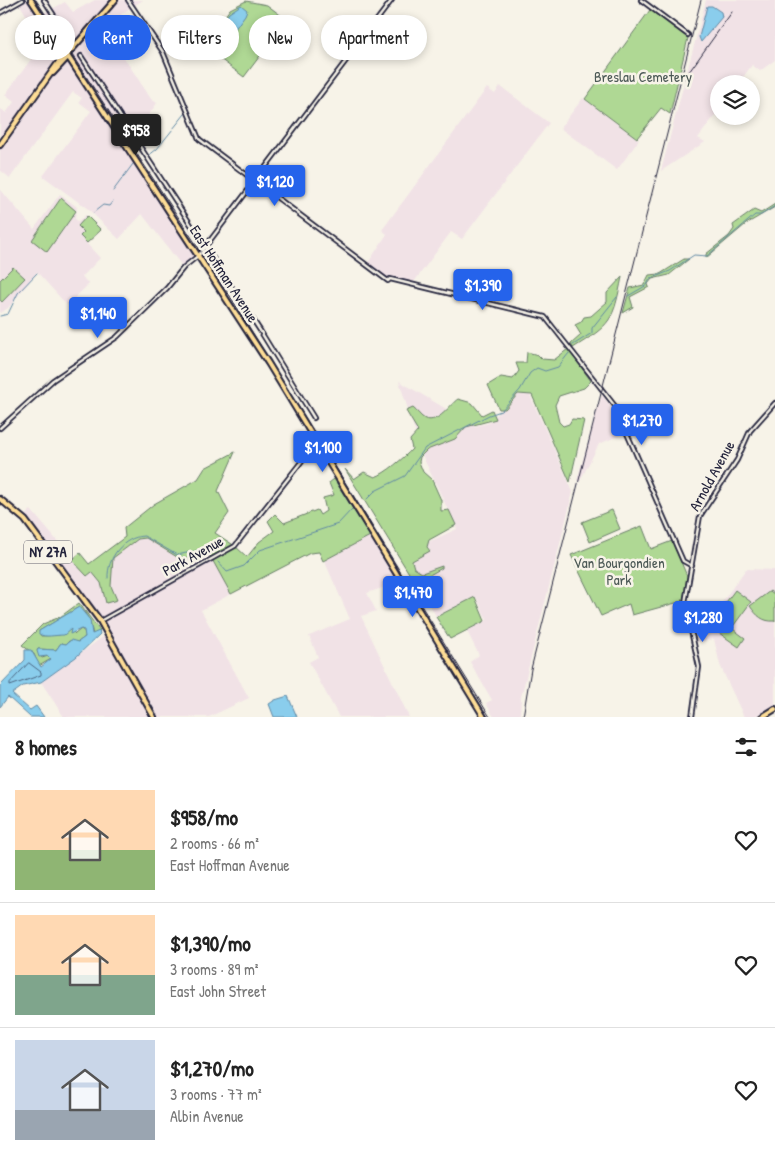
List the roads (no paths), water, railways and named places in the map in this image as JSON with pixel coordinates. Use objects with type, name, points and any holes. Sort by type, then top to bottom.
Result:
[{"type":"main road","name":"East Hoffman Avenue","points":[[31,0],[41,15]]},
{"type":"main road","points":[[75,45],[115,0]]},
{"type":"main road","points":[[0,145],[52,73],[60,67],[64,60]]},
{"type":"main road","name":"East Hoffman Avenue","points":[[70,60],[199,256],[484,717]]},
{"type":"main road","name":"NY 27A","points":[[0,499],[25,520],[100,621],[154,717]]},
{"type":"main road","points":[[762,717],[775,709]]},
{"type":"main road","points":[[768,714],[773,717]]},
{"type":"street","points":[[0,12],[23,0]]},
{"type":"street","points":[[44,0],[54,15]]},
{"type":"street","points":[[128,0],[163,52],[196,135],[256,182],[388,281],[390,279],[413,284],[545,317],[570,346],[615,406],[683,561],[692,566]]},
{"type":"street","points":[[0,428],[53,380],[117,337],[167,288],[184,267],[199,256],[392,0]]},
{"type":"street","points":[[641,0],[688,35]]},
{"type":"street","name":"East Hoffman Avenue","points":[[81,56],[206,247],[314,418]]},
{"type":"street","name":"Arnold Avenue","points":[[692,717],[699,667],[685,605],[700,516],[737,460],[750,431],[775,403]]},
{"type":"street","name":"Park Avenue","points":[[100,621],[235,546],[316,443]]},
{"type":"water","points":[[241,5],[247,10],[239,23],[239,15],[228,15]]},
{"type":"water","points":[[707,6],[712,6],[721,12],[722,17],[701,42],[699,37]]},
{"type":"water","points":[[79,607],[90,620],[92,634],[99,631],[100,634],[76,657],[41,682],[23,686],[12,694],[30,710],[36,706],[44,717],[30,717],[8,697],[0,707],[0,686],[25,660],[25,650],[31,650],[41,667],[51,659],[48,656],[39,657],[38,649],[56,650],[61,643],[66,644],[71,640],[78,642],[85,637],[84,630],[81,629],[70,634],[71,629],[64,635],[47,636],[39,634],[39,631]]},
{"type":"water","points":[[288,696],[297,717],[274,717],[269,704]]},
{"type":"waterway","points":[[148,156],[157,149],[185,114]]},
{"type":"waterway","points":[[113,191],[133,164]]},
{"type":"waterway","points":[[94,212],[103,205],[109,206],[113,201]]},
{"type":"waterway","points":[[628,296],[647,285],[650,279],[670,271],[694,255],[707,256],[755,215],[761,215],[775,206]]},
{"type":"waterway","points":[[0,316],[8,314],[18,293],[37,273]]},
{"type":"waterway","points":[[573,345],[592,333],[592,328],[617,297]]},
{"type":"waterway","points":[[367,499],[375,491],[405,476],[425,448],[489,415],[501,411],[520,390],[530,373],[537,368],[545,371],[558,367],[569,353]]},
{"type":"waterway","points":[[218,562],[227,572],[244,566],[260,550],[338,524],[352,509]]},
{"type":"waterway","points":[[108,578],[108,570],[113,556],[123,544],[136,537],[144,536],[177,555],[205,549],[210,551]]},
{"type":"railway","points":[[36,0],[230,296],[490,717]]},
{"type":"railway","points":[[523,717],[531,669],[701,0]]},
{"type":"railway","points":[[684,79],[732,12]]},
{"type":"park label","name":"Breslau Cemetery","points":[[643,77]]},
{"type":"park label","name":"Van Bourgondien Park","points":[[619,572]]}]
